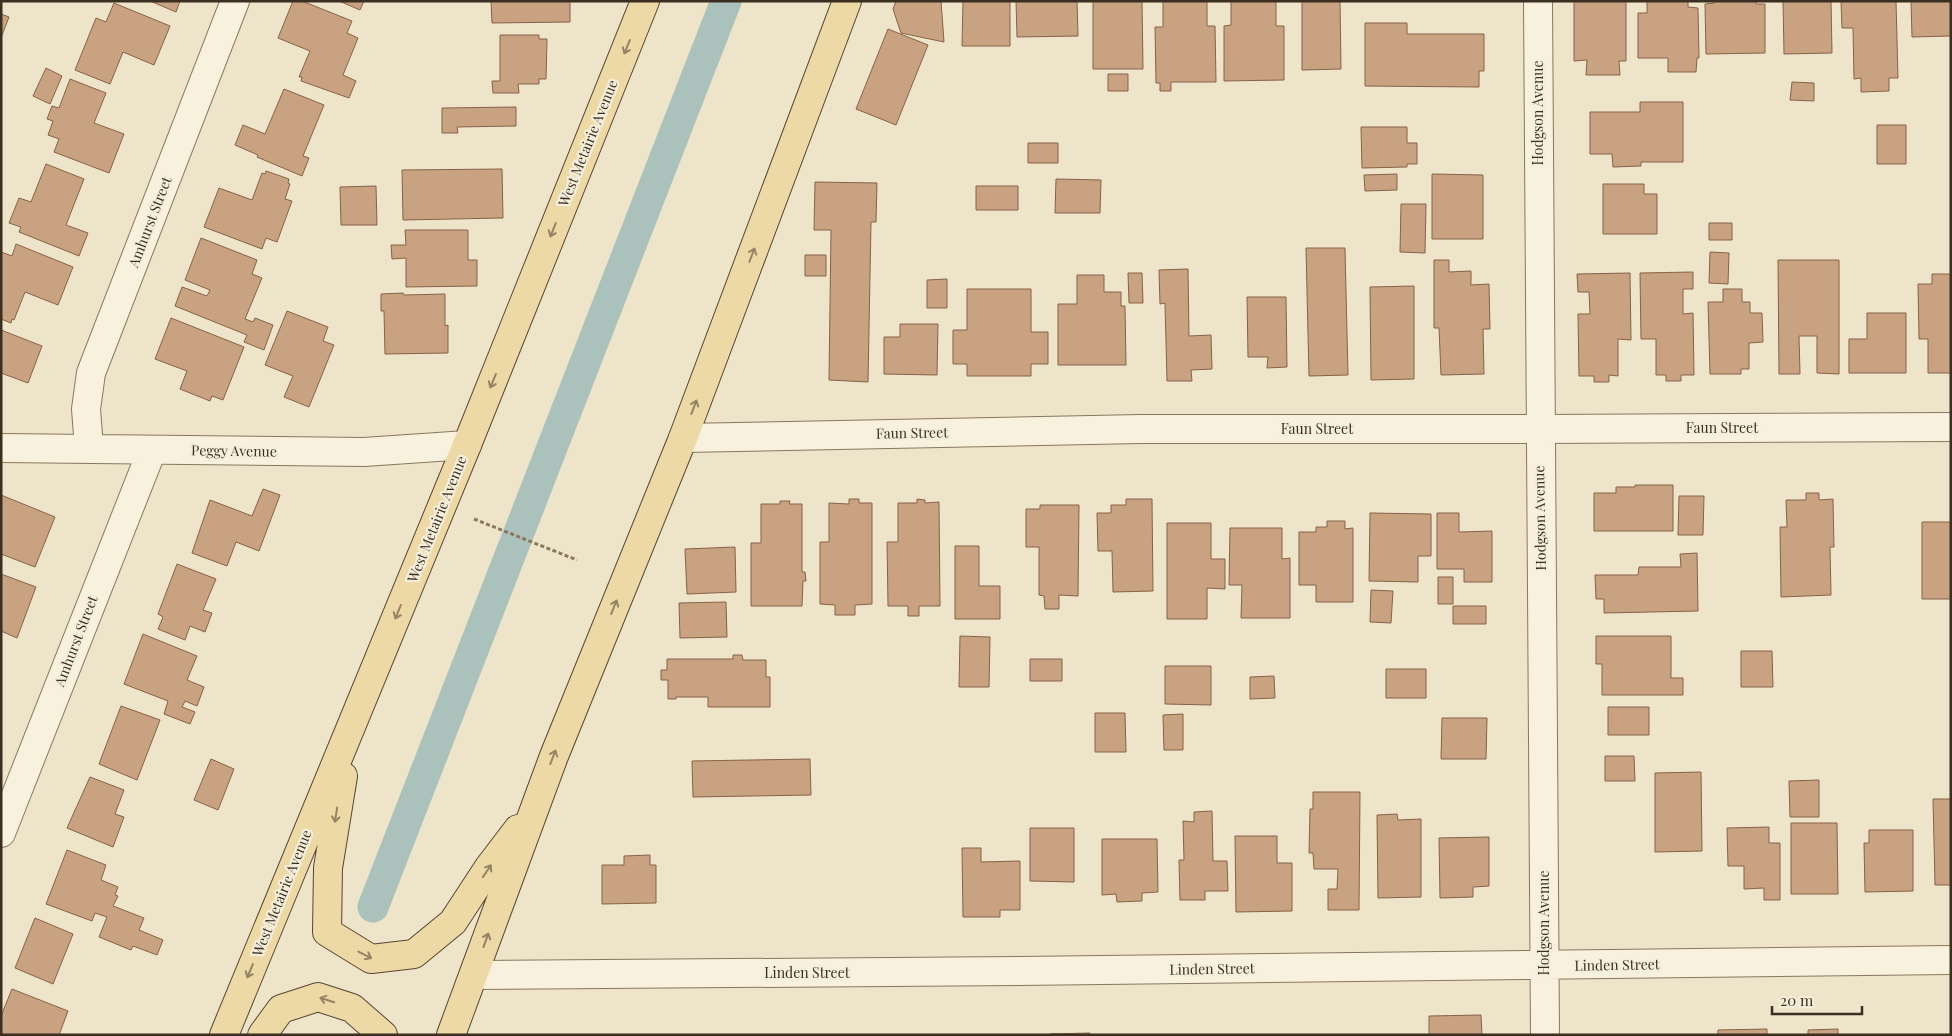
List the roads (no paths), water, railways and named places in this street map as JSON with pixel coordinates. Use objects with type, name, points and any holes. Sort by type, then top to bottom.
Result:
[{"type":"main road","name":"West Metairie Avenue","points":[[224,1035],[467,445],[645,1]]},
{"type":"main road","points":[[451,1035],[554,756],[683,438],[848,1]]},
{"type":"main road","points":[[356,716],[338,800],[328,868],[327,932],[371,959],[414,954],[453,922],[489,867],[537,803]]},
{"type":"main road","points":[[262,1035],[281,1009],[318,997],[352,1008],[383,1035]]},
{"type":"street","name":"Amhurst Street","points":[[89,448],[86,409],[91,373],[236,1]]},
{"type":"street","name":"Hodgson Avenue","points":[[1538,1],[1545,1035]]},
{"type":"street","name":"Faun Street","points":[[683,438],[1141,429],[1951,426]]},
{"type":"street","name":"Peggy Avenue","points":[[1,448],[364,452],[467,445]]},
{"type":"street","name":"Amhurst Street","points":[[1,833],[152,450]]},
{"type":"street","name":"Linden Street","points":[[474,975],[1544,966],[1951,960]]},
{"type":"waterway","points":[[373,907],[726,1]]}]
